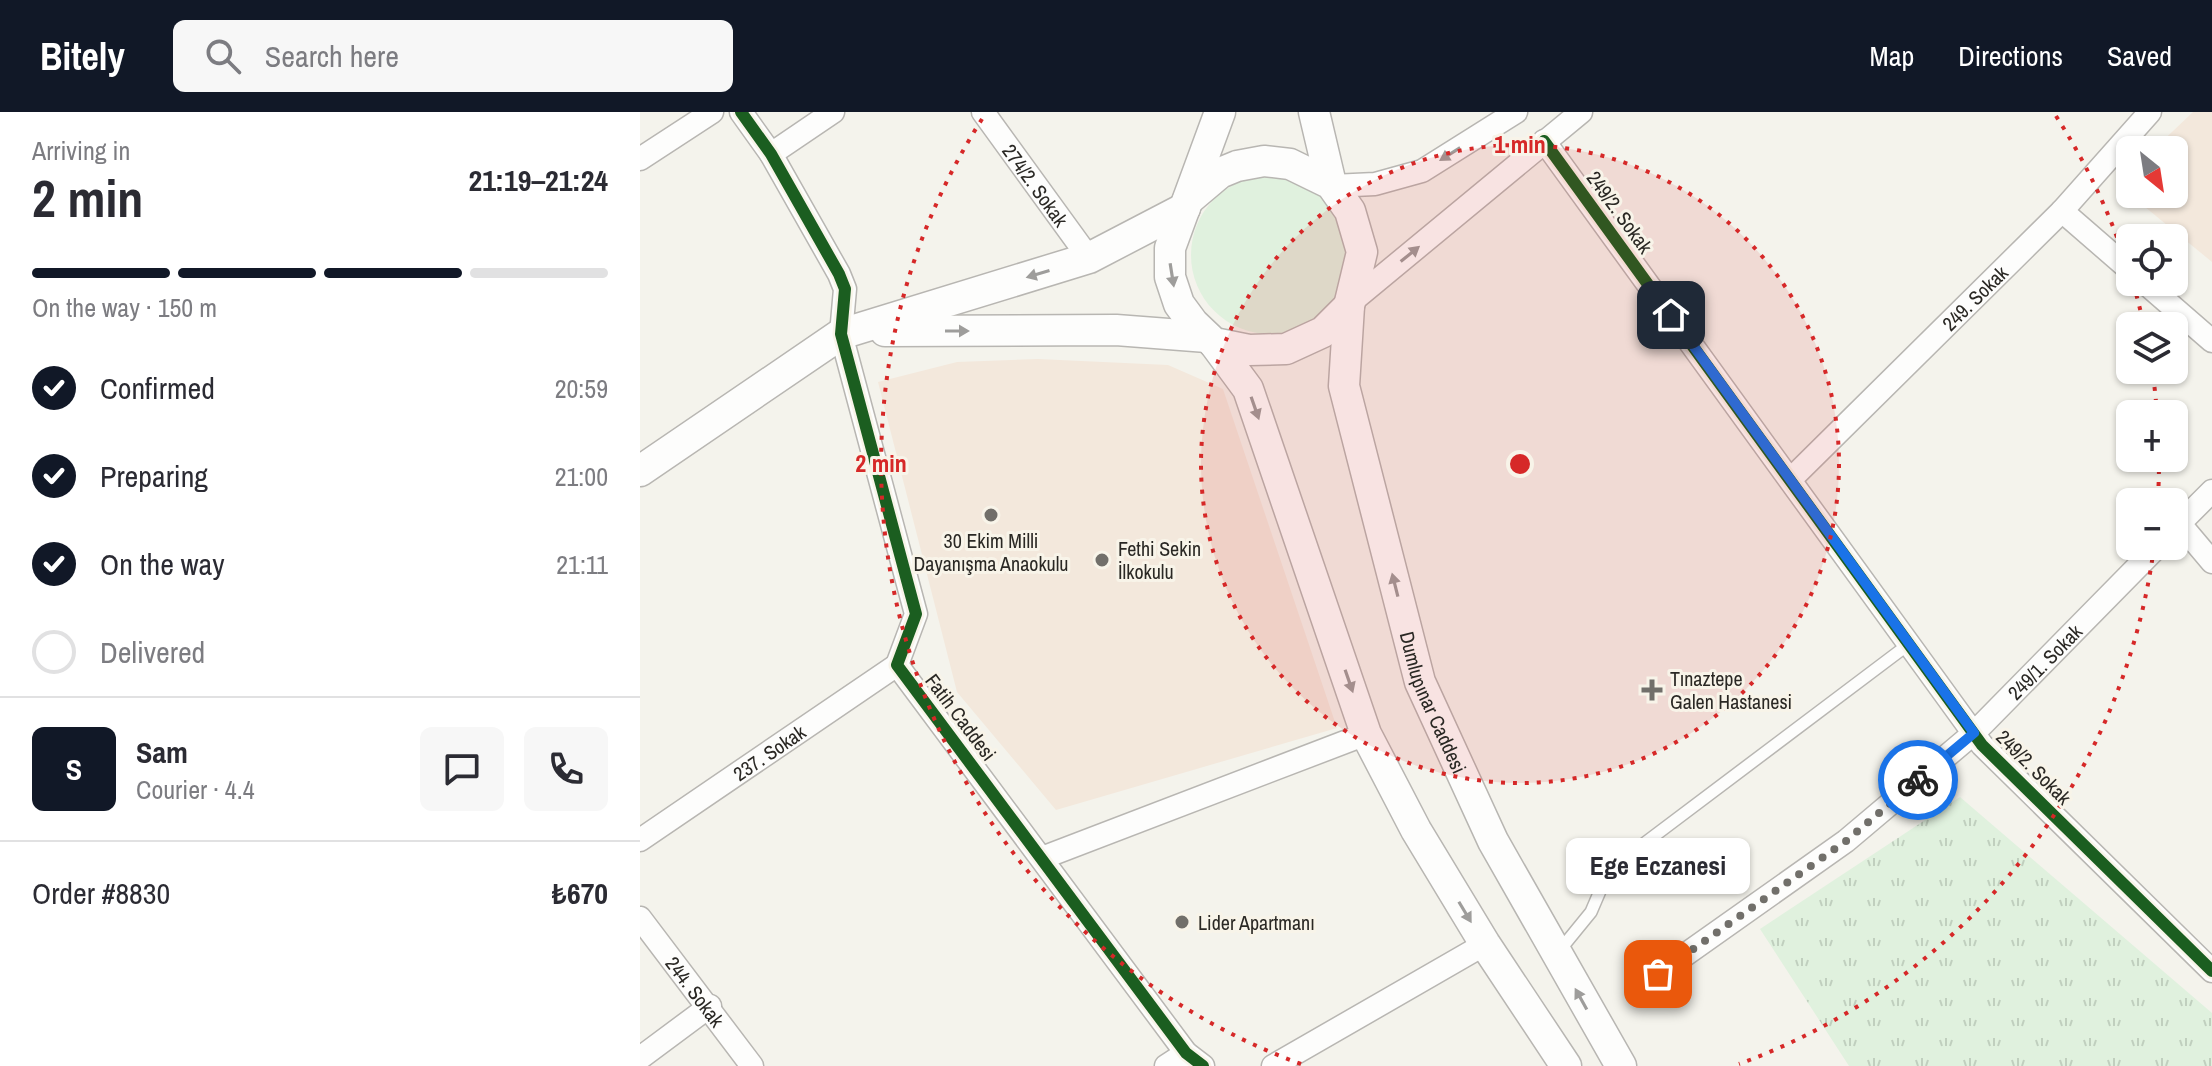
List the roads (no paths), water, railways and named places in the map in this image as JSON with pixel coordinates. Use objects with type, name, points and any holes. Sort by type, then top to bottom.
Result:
[{"type":"main road","points":[[1220,112],[1170,248],[1170,277],[1179,304],[1248,389],[1366,734],[1416,830],[1485,944],[1566,1066]]},
{"type":"main road","points":[[846,333],[1116,330],[1211,340],[1249,350],[1286,349],[1323,332],[1349,304],[1362,252],[1350,211],[1332,185],[1314,112]]},
{"type":"main road","points":[[640,471],[846,333],[1089,258],[1187,204],[1220,173],[1264,161],[1290,164],[1332,185]]},
{"type":"main road","name":"Dumlupınar Caddesi","points":[[1349,304],[1344,386],[1420,682],[1493,841],[1621,1066]]},
{"type":"street","points":[[640,159],[712,112]]},
{"type":"street","points":[[741,112],[771,154],[839,274],[845,289],[846,333]]},
{"type":"street","points":[[771,154],[833,112]]},
{"type":"street","name":"274/2. Sokak","points":[[983,112],[1089,258]]},
{"type":"street","points":[[1332,185],[1375,184],[1422,171],[1516,112]]},
{"type":"street","points":[[1349,304],[1581,112]]},
{"type":"street","name":"249. Sokak","points":[[1791,479],[2062,211],[2150,112]]},
{"type":"street","name":"249/2. Sokak","points":[[1544,141],[1982,745],[2212,971]]},
{"type":"street","points":[[2062,211],[2116,258]]},
{"type":"street","points":[[2160,296],[2212,341]]},
{"type":"street","name":"Fatih Caddesi","points":[[846,333],[916,614],[897,665],[1194,1060]]},
{"type":"street","points":[[2188,515],[2212,491]]},
{"type":"street","points":[[2188,537],[2212,562]]},
{"type":"street","name":"249/1. Sokak","points":[[1658,974],[1846,841],[1974,733],[2144,560]]},
{"type":"street","name":"237. Sokak","points":[[640,840],[897,665]]},
{"type":"street","points":[[1042,858],[1366,734]]},
{"type":"street","name":"244. Sokak","points":[[640,918],[710,1006],[752,1066]]},
{"type":"street","points":[[1273,1066],[1485,944]]},
{"type":"street","points":[[640,1058],[710,1006]]},
{"type":"street","points":[[1166,1066],[1194,1060]]},
{"type":"lane","points":[[1557,954],[1591,912],[1609,870],[1910,643]]},
{"type":"place","name":"30 Ekim Milli Dayanışma Anaokulu","points":[[991,515]]},
{"type":"place","name":"Fethi Sekin İlkokulu","points":[[1102,560]]},
{"type":"place","name":"Tınaztepe Galen Hastanesi","points":[[1652,690]]},
{"type":"place","name":"Lider Apartmanı","points":[[1182,922]]},
{"type":"place","name":"Ege Eczanesi","points":[[1658,974]]}]
